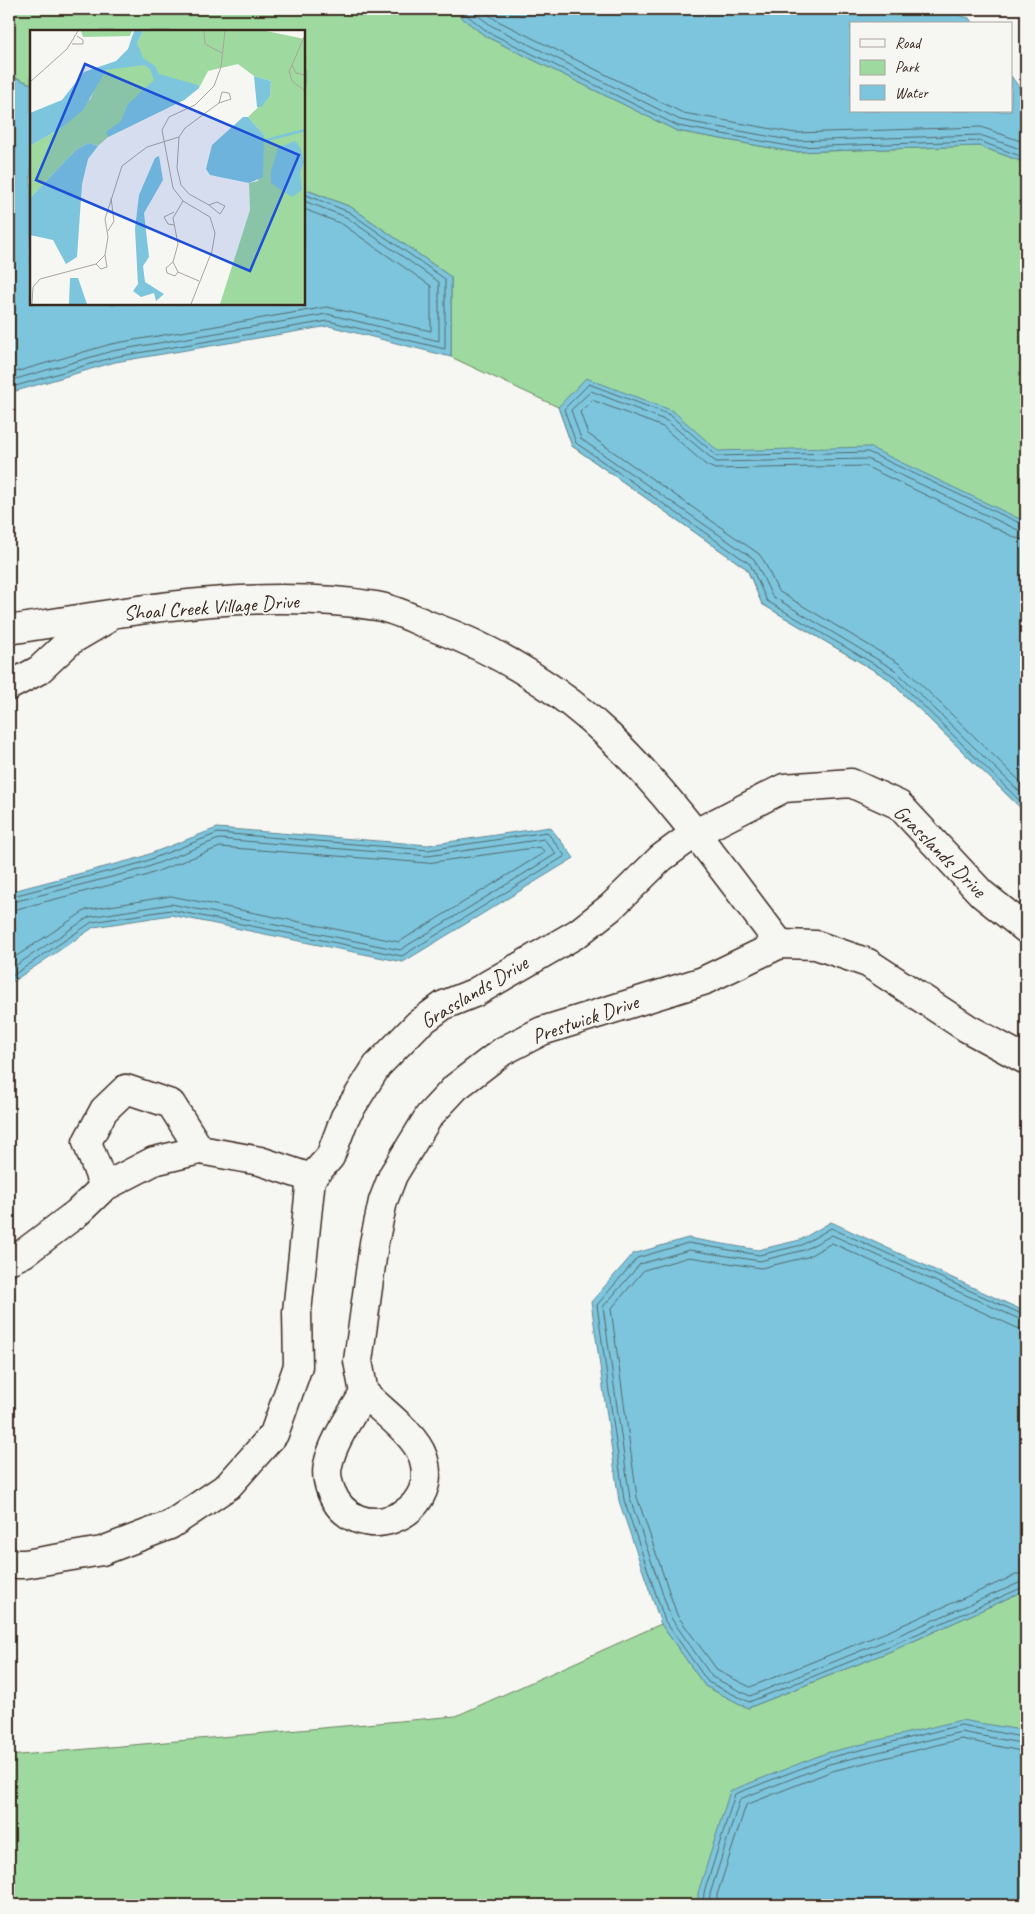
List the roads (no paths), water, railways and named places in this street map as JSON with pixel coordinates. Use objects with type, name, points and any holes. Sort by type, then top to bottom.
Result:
[{"type":"street","name":"Shoal Creek Village Drive","points":[[9,630],[118,613],[214,602],[296,598],[379,606],[455,635],[539,679],[609,736],[694,834]]},
{"type":"street","points":[[9,686],[38,670],[70,641],[118,613]]},
{"type":"street","name":"Grasslands Drive","points":[[311,1178],[330,1158],[345,1117],[377,1066],[418,1024],[444,1005],[474,993],[578,933],[611,907],[661,858],[694,834],[784,788],[850,783],[900,805],[982,894],[1026,929]]},
{"type":"street","points":[[694,834],[780,944]]},
{"type":"street","name":"Prestwick Drive","points":[[364,1393],[358,1361],[374,1243],[381,1210],[393,1175],[429,1116],[456,1087],[503,1051],[542,1031],[703,981],[780,944],[816,944],[868,963],[967,1028],[1026,1060]]},
{"type":"street","points":[[104,1187],[87,1142],[104,1110],[126,1089],[171,1104],[200,1150]]},
{"type":"street","points":[[9,1260],[24,1253],[62,1224],[104,1187],[154,1160],[200,1150],[260,1161],[311,1178],[297,1312],[298,1366],[274,1434],[228,1486],[170,1525],[102,1551],[25,1564],[9,1564]]},
{"type":"street","points":[[364,1393],[415,1442],[424,1464],[424,1488],[417,1502],[406,1514],[391,1521],[376,1523],[359,1520],[345,1511],[334,1498],[328,1483],[328,1466],[332,1451],[364,1393]]},
{"type":"water","points":[[451,9],[938,9],[969,18],[972,22],[850,22],[850,112],[1012,112],[1012,77],[1026,97],[1026,163],[979,146],[793,152],[677,131],[485,36]]},
{"type":"water","points":[[9,75],[30,84],[30,305],[305,305],[305,189],[351,207],[451,277],[451,357],[329,326],[115,362],[9,393]]},
{"type":"water","points":[[586,378],[673,411],[718,451],[869,447],[1026,522],[1026,813],[887,678],[762,604],[747,569],[572,446],[558,407]]},
{"type":"water","points":[[550,827],[574,858],[403,962],[171,915],[94,927],[9,984],[9,892],[139,858],[217,828],[428,845]]},
{"type":"water","points":[[831,1222],[1026,1312],[1026,1590],[896,1649],[748,1708],[705,1686],[661,1624],[619,1501],[591,1302],[633,1254],[688,1238],[758,1250],[800,1240]]},
{"type":"water","points":[[961,1720],[1021,1730],[1026,1734],[1026,1905],[698,1905],[698,1893],[730,1791],[826,1753]]}]
